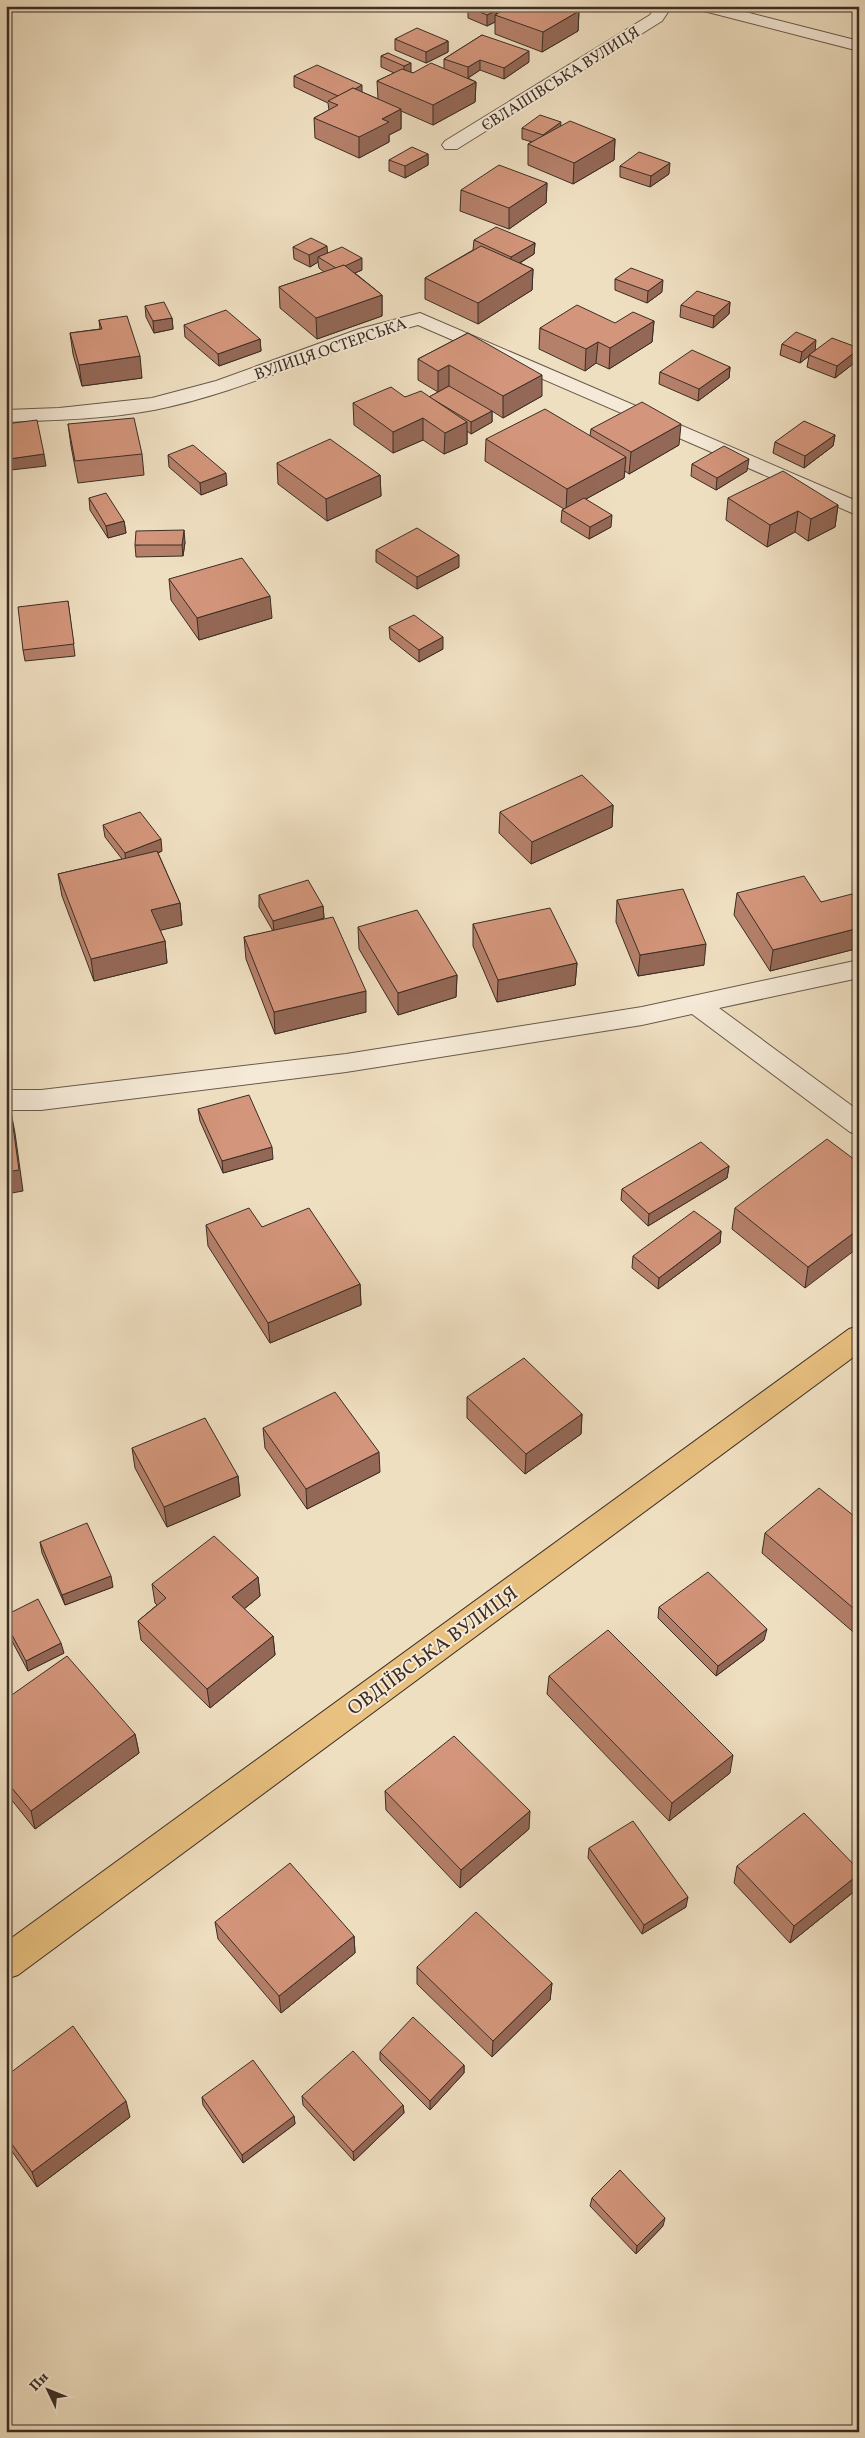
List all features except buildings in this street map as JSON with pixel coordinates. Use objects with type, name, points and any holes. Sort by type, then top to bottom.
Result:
[{"type":"main road","name":"ОВДІЇВСЬКА ВУЛИЦЯ","points":[[6,1963],[859,1337]]},
{"type":"street","name":"ЄВЛАШІВСЬКА ВУЛИЦЯ","points":[[452,145],[656,18],[664,6]]},
{"type":"street","points":[[702,6],[859,46]]},
{"type":"street","name":"ВУЛИЦЯ ОСТЕРСЬКА","points":[[6,416],[59,414],[152,404],[223,385],[366,333],[420,319],[859,510]]},
{"type":"street","points":[[6,1100],[41,1100],[346,1063],[642,1016],[859,969]]},
{"type":"street","points":[[696,1004],[859,1125]]}]
